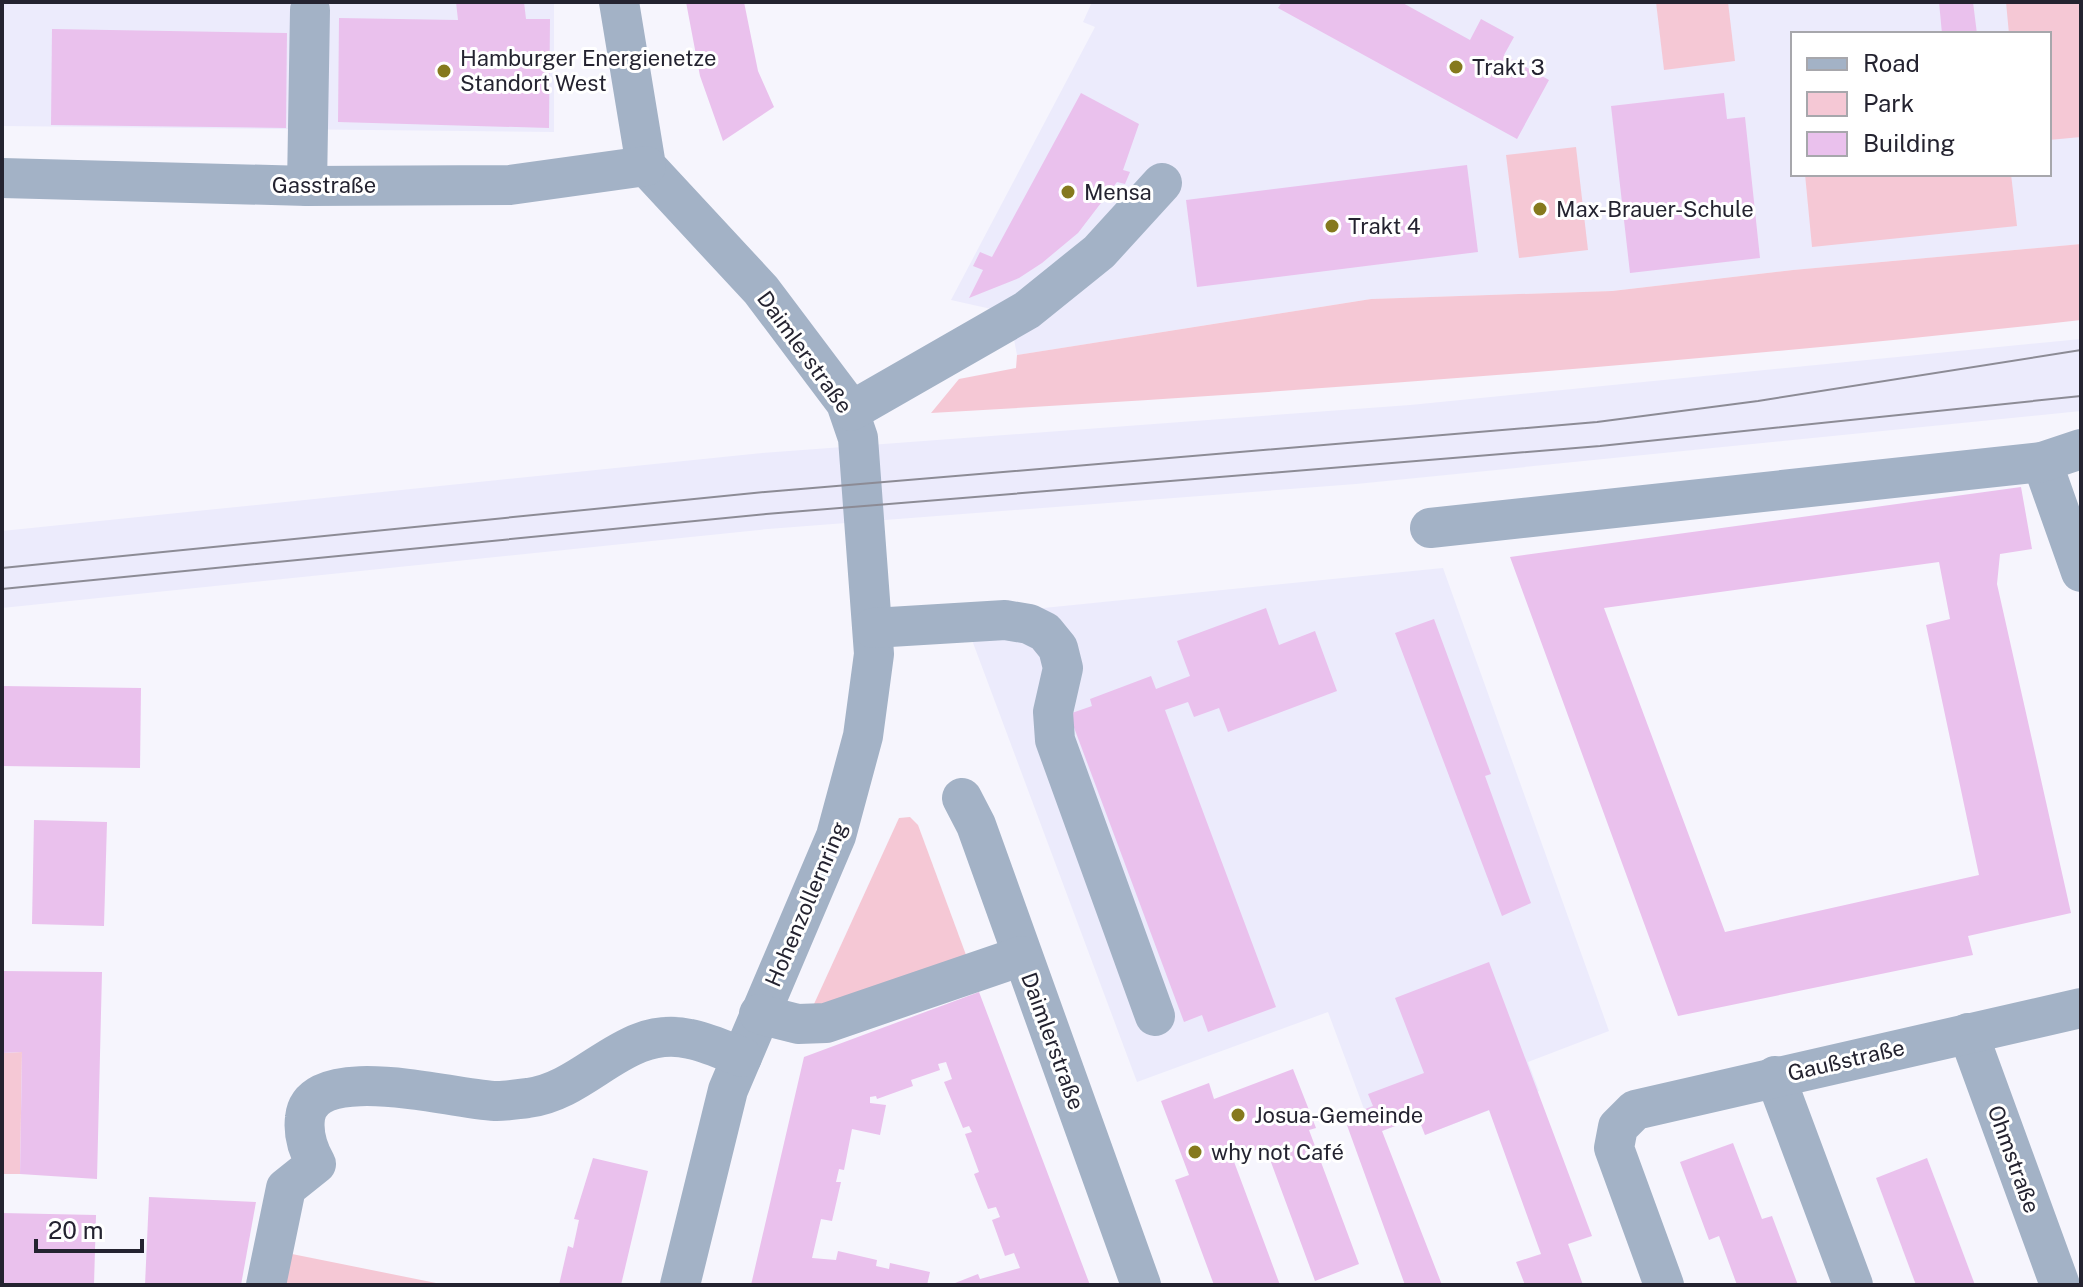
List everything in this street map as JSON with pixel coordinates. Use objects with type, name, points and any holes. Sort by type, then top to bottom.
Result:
[{"type":"street","points":[[619,2],[646,166]]},
{"type":"street","points":[[307,186],[310,10]]},
{"type":"street","name":"Gasstraße","points":[[2,178],[307,186],[510,185],[646,166]]},
{"type":"street","name":"Daimlerstraße","points":[[646,166],[761,290],[851,411],[858,438],[873,628],[871,691],[861,746]]},
{"type":"street","points":[[851,411],[1027,310],[1099,252],[1162,183]]},
{"type":"street","points":[[1430,528],[2042,462],[2081,449]]},
{"type":"street","points":[[2042,462],[2081,572]]},
{"type":"street","points":[[873,628],[1005,620],[1029,624],[1053,640],[1063,668],[1053,712],[1055,740],[1155,1016]]},
{"type":"street","name":"Hohenzollernring","points":[[680,1285],[724,1105],[759,1014],[842,822],[861,746]]},
{"type":"street","name":"Daimlerstraße","points":[[962,798],[976,825],[1141,1285]]},
{"type":"street","name":"Hohenzollernring","points":[[759,1014],[798,1024],[826,1023],[1022,956]]},
{"type":"street","name":"Gaußstraße","points":[[1664,1285],[1614,1148],[1618,1127],[1635,1110],[2081,1008]]},
{"type":"street","name":"Ohmstraße","points":[[1968,1033],[2060,1285]]},
{"type":"street","points":[[266,1285],[286,1188],[316,1164],[307,1144],[306,1110],[319,1096],[360,1085],[497,1101],[533,1097],[563,1088],[623,1048],[650,1038],[691,1039],[742,1057]]},
{"type":"street","points":[[1775,1076],[1853,1285]]},
{"type":"shaded area","points":[[2,2],[554,2],[554,132],[2,126]]},
{"type":"shaded area","name":"Max-Brauer-Schule","points":[[1092,2],[2081,2],[2081,244],[1793,270],[1612,291],[1371,299],[1017,355],[1009,313],[951,300],[1095,27],[1083,22]]},
{"type":"shaded area","points":[[2081,339],[2081,411],[1356,484],[768,529],[2,608],[2,531],[762,453],[1410,405]]},
{"type":"shaded area","points":[[1443,568],[1609,1031],[1528,1062],[1539,1091],[1425,1135],[1418,1118],[1382,1131],[1373,1107],[1364,1109],[1328,1012],[1137,1082],[963,616]]},
{"type":"green space","points":[[1656,2],[1728,2],[1735,61],[1664,70]]},
{"type":"green space","points":[[2006,2],[2081,2],[2081,137],[2051,140],[2051,32],[2009,32]]},
{"type":"green space","points":[[1576,147],[1588,250],[1519,258],[1506,155]]},
{"type":"green space","points":[[1805,176],[2011,176],[2017,226],[1812,247]]},
{"type":"green space","points":[[2081,244],[2081,320],[1794,350],[1506,374],[931,413],[959,379],[1016,368],[1017,355],[1371,299],[1612,291],[1793,270]]},
{"type":"green space","points":[[910,817],[918,825],[969,963],[846,1008],[814,1004],[899,818]]},
{"type":"green space","points":[[22,1052],[20,1174],[2,1174],[2,1053]]},
{"type":"green space","points":[[287,1253],[446,1285],[281,1285]]},
{"type":"building","name":"Hamburger Energienetze Standort West","points":[[456,2],[524,2],[526,19],[550,19],[549,128],[338,122],[339,18],[458,20]]},
{"type":"building","points":[[686,2],[744,2],[758,71],[774,107],[723,141],[700,76]]},
{"type":"building","name":"Trakt 3","points":[[1282,2],[1401,2],[1470,40],[1481,19],[1514,37],[1504,55],[1549,80],[1517,139],[1278,8]]},
{"type":"building","points":[[1939,2],[1973,2],[1977,32],[1942,32]]},
{"type":"building","points":[[52,29],[287,33],[286,128],[51,125]]},
{"type":"building","name":"Mensa","points":[[1081,93],[1139,124],[1123,170],[1130,172],[1125,184],[1117,182],[1078,233],[1042,263],[1019,278],[969,298],[983,270],[973,266],[980,252],[992,257]]},
{"type":"building","points":[[1724,93],[1727,119],[1745,117],[1760,258],[1630,273],[1611,106]]},
{"type":"building","name":"Trakt 4","points":[[1467,165],[1478,252],[1197,287],[1186,200]]},
{"type":"building","points":[[2021,487],[2032,549],[2000,554],[1997,584],[2071,913],[1968,936],[1973,955],[1678,1016],[1510,557]],"holes":[[[1939,562],[1950,619],[1926,625],[1979,875],[1725,932],[1604,608]]]},
{"type":"building","points":[[1266,608],[1279,645],[1315,631],[1337,691],[1228,732],[1219,708],[1194,717],[1188,702],[1165,710],[1276,1007],[1208,1032],[1202,1015],[1184,1022],[1069,714],[1092,706],[1090,699],[1151,676],[1156,689],[1190,676],[1177,641]]},
{"type":"building","points":[[1434,619],[1491,774],[1485,776],[1531,903],[1502,916],[1395,633]]},
{"type":"building","points":[[2,686],[141,688],[140,768],[2,766]]},
{"type":"building","points":[[34,820],[107,822],[104,926],[32,924]]},
{"type":"building","points":[[1489,962],[1592,1236],[1568,1244],[1583,1285],[1525,1285],[1516,1262],[1541,1254],[1489,1110],[1425,1135],[1418,1117],[1382,1131],[1442,1285],[1405,1285],[1344,1117],[1373,1106],[1368,1094],[1424,1073],[1395,998]]},
{"type":"building","points":[[2,971],[102,972],[97,1179],[20,1174],[22,1052],[2,1053]]},
{"type":"building","points":[[979,992],[1090,1285],[950,1285],[978,1274],[980,1279],[1020,1268],[1014,1253],[1005,1256],[992,1220],[1000,1217],[996,1207],[988,1209],[974,1174],[979,1172],[965,1134],[972,1132],[969,1126],[963,1128],[944,1082],[952,1079],[946,1062],[938,1064],[940,1070],[911,1080],[913,1086],[877,1099],[876,1096],[870,1097],[870,1103],[886,1105],[880,1135],[852,1129],[844,1170],[839,1169],[836,1182],[841,1182],[832,1221],[821,1219],[812,1258],[836,1260],[838,1251],[877,1260],[876,1266],[889,1269],[890,1263],[930,1272],[927,1285],[751,1285],[804,1057]]},
{"type":"building","points":[[1293,1069],[1316,1128],[1309,1130],[1359,1264],[1315,1281],[1265,1146],[1233,1159],[1280,1285],[1214,1285],[1175,1180],[1189,1175],[1161,1101],[1209,1083],[1214,1099]]},
{"type":"building","points":[[1733,1143],[1762,1219],[1772,1216],[1798,1285],[1737,1285],[1719,1236],[1709,1240],[1680,1162]]},
{"type":"building","points":[[593,1158],[648,1171],[621,1285],[559,1285],[568,1246],[573,1248],[579,1220],[574,1219]]},
{"type":"building","points":[[1927,1158],[1975,1285],[1916,1285],[1876,1178]]},
{"type":"building","points":[[149,1197],[256,1202],[241,1285],[145,1285]]},
{"type":"building","points":[[2,1213],[96,1215],[94,1285],[2,1285]]},
{"type":"tram line","points":[[2,568],[765,492],[1597,422],[1758,401],[2081,350]]},
{"type":"tram line","points":[[2,589],[766,514],[1600,446],[2081,396]]},
{"type":"place","name":"Trakt 3","points":[[1456,67]]},
{"type":"place","name":"Hamburger Energienetze Standort West","points":[[444,71]]},
{"type":"place","name":"Mensa","points":[[1068,192]]},
{"type":"place","name":"Max-Brauer-Schule","points":[[1540,209]]},
{"type":"place","name":"Trakt 4","points":[[1332,226]]},
{"type":"place","name":"Josua-Gemeinde","points":[[1238,1115]]},
{"type":"place","name":"why not Café","points":[[1195,1152]]}]
